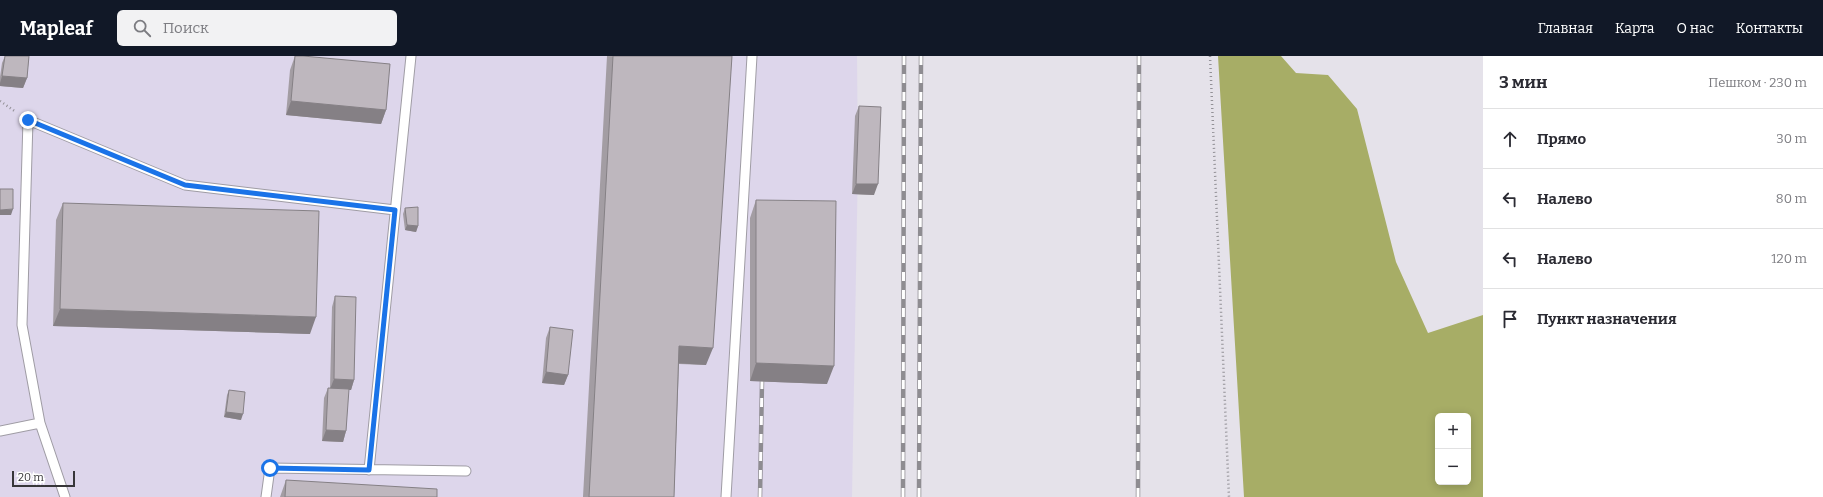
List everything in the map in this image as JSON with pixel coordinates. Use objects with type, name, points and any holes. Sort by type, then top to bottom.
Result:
[{"type":"lane","points":[[369,470],[411,56]]},
{"type":"lane","points":[[726,497],[752,56]]},
{"type":"lane","points":[[65,497],[40,423],[22,325],[28,120],[185,185],[395,210]]},
{"type":"lane","points":[[0,431],[40,423]]},
{"type":"lane","points":[[266,497],[270,468],[466,471]]},
{"type":"path","points":[[1210,56],[1229,497]]},
{"type":"path","points":[[0,101],[28,120]]},
{"type":"shaded area","points":[[0,56],[857,56],[858,162],[852,497],[0,497]]},
{"type":"green space","points":[[1218,56],[1281,56],[1296,73],[1328,75],[1357,109],[1396,262],[1428,333],[1483,315],[1483,497],[1244,497]]},
{"type":"building","points":[[5,56],[29,56],[27,78],[2,76]]},
{"type":"building","points":[[295,56],[390,64],[386,110],[291,101]]},
{"type":"building","points":[[613,56],[732,56],[713,348],[679,346],[674,497],[589,497]]},
{"type":"building","points":[[859,106],[881,107],[878,184],[856,184]]},
{"type":"building","points":[[0,189],[13,189],[13,209],[0,210]]},
{"type":"building","points":[[756,200],[836,201],[834,366],[756,363]]},
{"type":"building","points":[[63,203],[319,211],[316,317],[60,309]]},
{"type":"building","points":[[418,207],[418,226],[407,225],[405,208]]},
{"type":"building","points":[[335,296],[356,297],[354,380],[334,379]]},
{"type":"building","points":[[550,327],[573,330],[568,375],[546,372]]},
{"type":"building","points":[[328,388],[349,389],[346,431],[326,430]]},
{"type":"building","points":[[229,390],[245,392],[243,414],[226,412]]},
{"type":"building","points":[[286,480],[437,489],[437,497],[285,497]]},
{"type":"railway","points":[[903,497],[904,56]]},
{"type":"railway","points":[[919,497],[921,56]]},
{"type":"railway","points":[[1138,497],[1139,56]]},
{"type":"railway","points":[[760,497],[762,381]]},
{"type":"route","points":[[28,120],[185,185],[395,210],[369,470],[270,468]]}]
